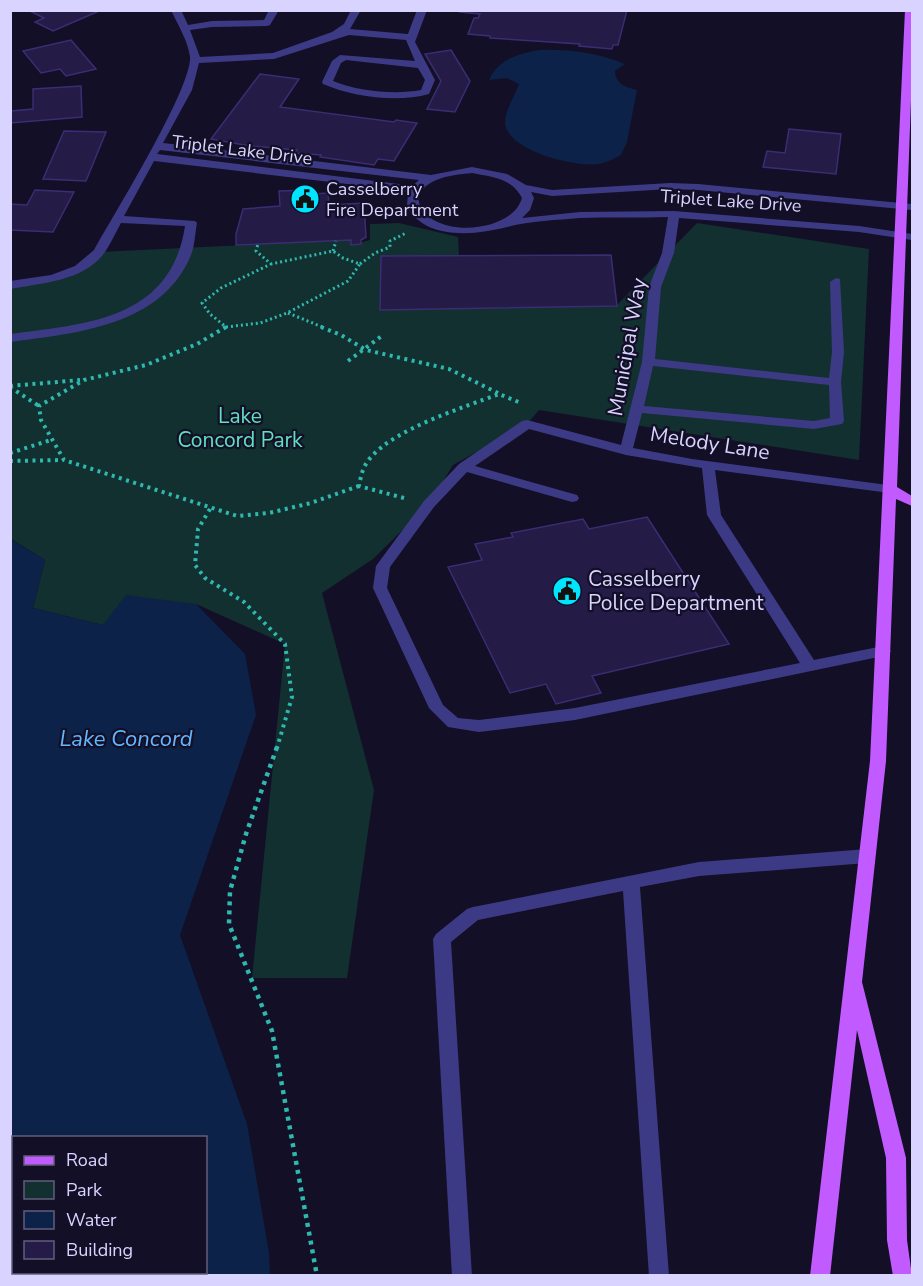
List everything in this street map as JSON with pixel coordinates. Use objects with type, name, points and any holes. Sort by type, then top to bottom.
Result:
[{"type":"main road","points":[[820,1275],[878,761],[890,489],[907,237],[910,10]]},
{"type":"main road","points":[[890,489],[912,502]]},
{"type":"main road","points":[[853,975],[896,1158],[897,1240],[903,1275]]},
{"type":"street","points":[[176,10],[193,47],[195,60],[274,56],[336,34],[356,32],[411,37]]},
{"type":"street","points":[[212,24],[222,10]]},
{"type":"street","points":[[184,28],[212,24],[267,23],[274,10]]},
{"type":"street","points":[[336,34],[349,24],[356,10]]},
{"type":"street","points":[[421,65],[344,57],[337,61],[327,82],[339,87],[416,95],[425,92],[430,83],[421,65],[410,45],[422,10]]},
{"type":"street","name":"Triplet Lake Drive","points":[[195,60],[187,90],[155,152],[399,187],[415,192],[412,197],[414,208],[422,217],[435,225],[453,230],[493,229],[510,223],[580,215],[674,214],[859,229],[907,237]]},
{"type":"street","points":[[10,285],[53,278],[80,269],[99,252],[155,152],[432,178]]},
{"type":"street","name":"Triplet Lake Drive","points":[[432,178],[454,171],[489,172],[505,176],[522,187],[552,193],[670,186],[698,187],[907,207]]},
{"type":"street","points":[[415,192],[425,181],[432,178]]},
{"type":"street","points":[[510,223],[528,208],[529,200],[522,187]]},
{"type":"street","name":"Municipal Way","points":[[626,452],[648,362],[655,287],[668,253],[674,214]]},
{"type":"street","points":[[10,338],[81,328],[116,318],[142,306],[160,291],[177,272],[185,255],[191,223],[118,219]]},
{"type":"street","points":[[637,409],[814,425],[837,421],[834,382],[838,352],[836,282]]},
{"type":"street","points":[[648,362],[834,382]]},
{"type":"street","name":"Melody Lane","points":[[465,467],[527,424],[626,452],[890,489]]},
{"type":"street","points":[[708,465],[714,515],[810,666]]},
{"type":"street","points":[[572,498],[465,467],[429,504],[382,566],[380,588],[437,708],[454,723],[479,726],[575,714],[883,651]]},
{"type":"street","points":[[462,1275],[442,939],[473,914],[699,869],[867,856]]},
{"type":"street","points":[[631,883],[659,1275]]},
{"type":"path","points":[[10,387],[84,380],[146,365],[197,344],[226,327],[260,323],[288,313],[348,281],[360,264],[375,253],[390,247],[390,241],[414,229]]},
{"type":"path","points":[[333,251],[336,241]]},
{"type":"path","points":[[258,244],[256,251],[271,264]]},
{"type":"path","points":[[226,327],[210,314],[202,303],[220,288],[271,264],[333,251],[360,264]]},
{"type":"path","points":[[288,313],[341,334],[366,350],[449,369],[529,406]]},
{"type":"path","points":[[348,361],[366,350],[383,335]]},
{"type":"path","points":[[39,406],[84,380]]},
{"type":"path","points":[[10,387],[39,406],[41,420],[64,460]]},
{"type":"path","points":[[359,486],[363,466],[379,448],[416,427],[499,394]]},
{"type":"path","points":[[10,453],[51,440]]},
{"type":"path","points":[[10,460],[64,460],[237,516],[269,513],[311,503],[359,486],[429,504]]},
{"type":"path","points":[[210,509],[198,529],[195,565],[205,578],[244,602],[262,618],[285,644],[290,670],[292,697],[284,728],[246,834],[231,891],[229,924],[272,1031],[317,1275]]},
{"type":"green space","name":"Lake Concord Park","points":[[399,223],[458,237],[459,256],[381,256],[380,310],[616,306],[697,223],[869,249],[859,460],[539,410],[527,424],[453,465],[429,504],[373,559],[322,593],[374,790],[347,978],[252,978],[285,644],[196,604],[103,625],[33,608],[45,560],[11,539],[10,285],[79,269],[99,252],[351,240],[351,245],[370,240],[370,224]]},
{"type":"water","points":[[539,50],[583,52],[625,64],[615,71],[617,79],[625,86],[637,90],[627,142],[621,155],[599,164],[575,163],[531,150],[509,134],[505,120],[519,84],[507,78],[489,80],[503,62]]},
{"type":"water","name":"Lake Concord","points":[[10,539],[45,560],[33,608],[103,625],[126,595],[196,604],[245,654],[256,715],[180,935],[247,1124],[269,1253],[270,1275],[11,1275]]},
{"type":"building","points":[[28,10],[95,10],[97,12],[53,31],[35,22],[44,18]]},
{"type":"building","points":[[461,10],[627,10],[618,45],[613,45],[612,49],[468,34],[474,18],[478,18],[480,14],[460,12]]},
{"type":"building","points":[[71,40],[96,69],[66,76],[60,69],[41,73],[23,51]]},
{"type":"building","points":[[451,50],[470,81],[455,112],[427,109],[441,81],[425,54]]},
{"type":"building","points":[[260,74],[299,79],[280,107],[417,123],[394,161],[378,159],[374,165],[320,157],[321,155],[295,153],[297,150],[250,146],[211,139]]},
{"type":"building","points":[[81,86],[82,117],[10,123],[11,111],[33,109],[33,89]]},
{"type":"building","points":[[789,129],[841,134],[836,174],[763,167],[767,151],[785,153]]},
{"type":"building","points":[[64,131],[106,132],[86,181],[43,179]]},
{"type":"building","points":[[35,190],[74,192],[53,232],[10,230],[10,204],[27,205]]},
{"type":"building","points":[[312,190],[312,194],[328,193],[329,205],[364,203],[366,237],[361,240],[361,244],[351,245],[351,240],[236,245],[236,234],[243,209],[280,206],[279,191]]},
{"type":"building","points":[[611,255],[617,306],[380,310],[381,256]]},
{"type":"building","points":[[647,517],[729,644],[592,676],[601,693],[556,704],[546,684],[510,693],[448,567],[482,560],[475,544],[513,537],[511,533],[583,519],[589,529]]},
{"type":"place","name":"Casselberry Fire Department","points":[[305,199]]},
{"type":"place","name":"Casselberry Police Department","points":[[567,591]]}]
